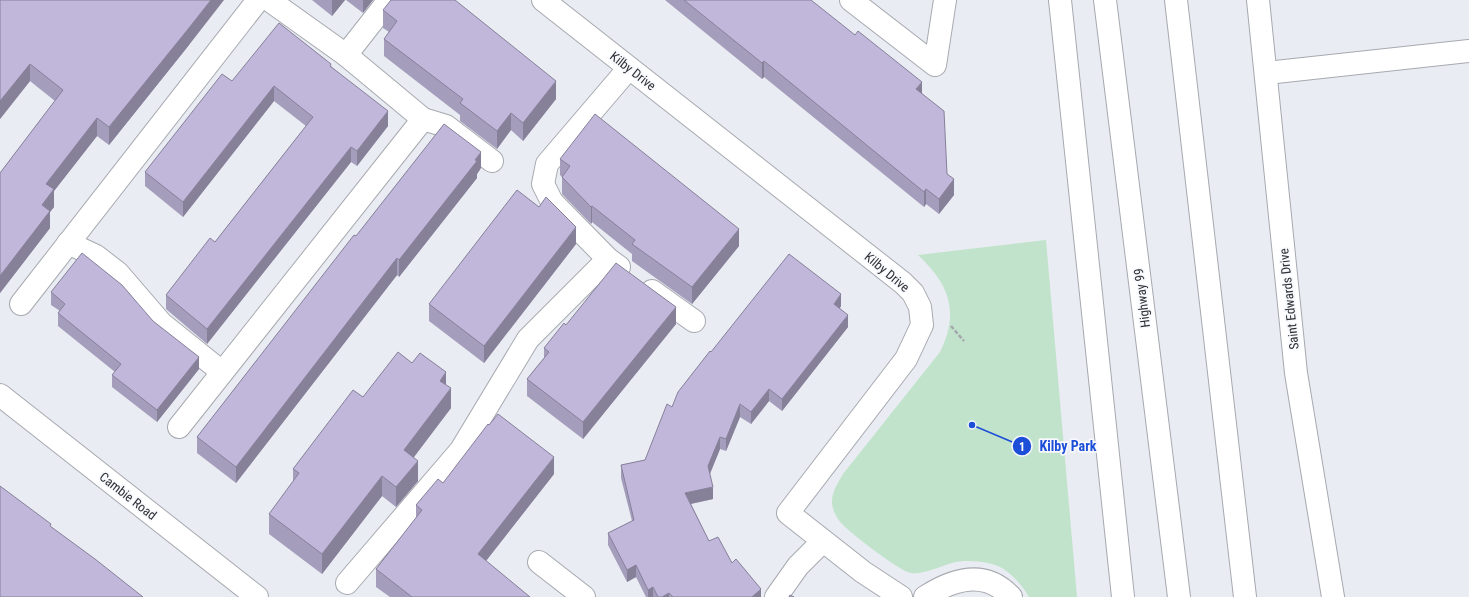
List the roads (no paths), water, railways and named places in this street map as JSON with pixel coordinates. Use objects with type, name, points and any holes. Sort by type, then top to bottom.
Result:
[{"type":"main road","points":[[21,304],[258,0]]},
{"type":"main road","points":[[269,0],[346,55],[423,119],[446,126],[492,161]]},
{"type":"main road","points":[[346,55],[389,0]]},
{"type":"main road","name":"Kilby Drive","points":[[543,0],[903,283],[913,293],[920,307],[922,325],[906,359],[788,514],[863,572],[901,597]]},
{"type":"main road","points":[[851,0],[935,65],[945,0]]},
{"type":"main road","points":[[1060,0],[1123,597]]},
{"type":"main road","name":"Highway 99","points":[[1105,0],[1179,597]]},
{"type":"main road","points":[[1176,0],[1245,596]]},
{"type":"main road","name":"Saint Edwards Drive","points":[[1258,0],[1296,373],[1333,597]]},
{"type":"main road","points":[[1266,73],[1469,51]]},
{"type":"main road","points":[[629,68],[547,164],[543,184],[552,202],[608,259],[694,321]]},
{"type":"main road","points":[[179,426],[423,119]]},
{"type":"main road","points":[[68,243],[96,256],[118,273],[161,323],[222,372]]},
{"type":"main road","points":[[347,583],[461,450],[528,339],[608,259]]},
{"type":"main road","name":"Cambie Road","points":[[0,395],[257,597]]},
{"type":"main road","points":[[776,597],[798,566],[823,541]]},
{"type":"main road","points":[[539,562],[584,597]]},
{"type":"main road","points":[[925,597],[951,583],[970,579],[990,582],[1006,591],[1011,597]]},
{"type":"place","name":"Kilby Park","points":[[972,425]]}]
